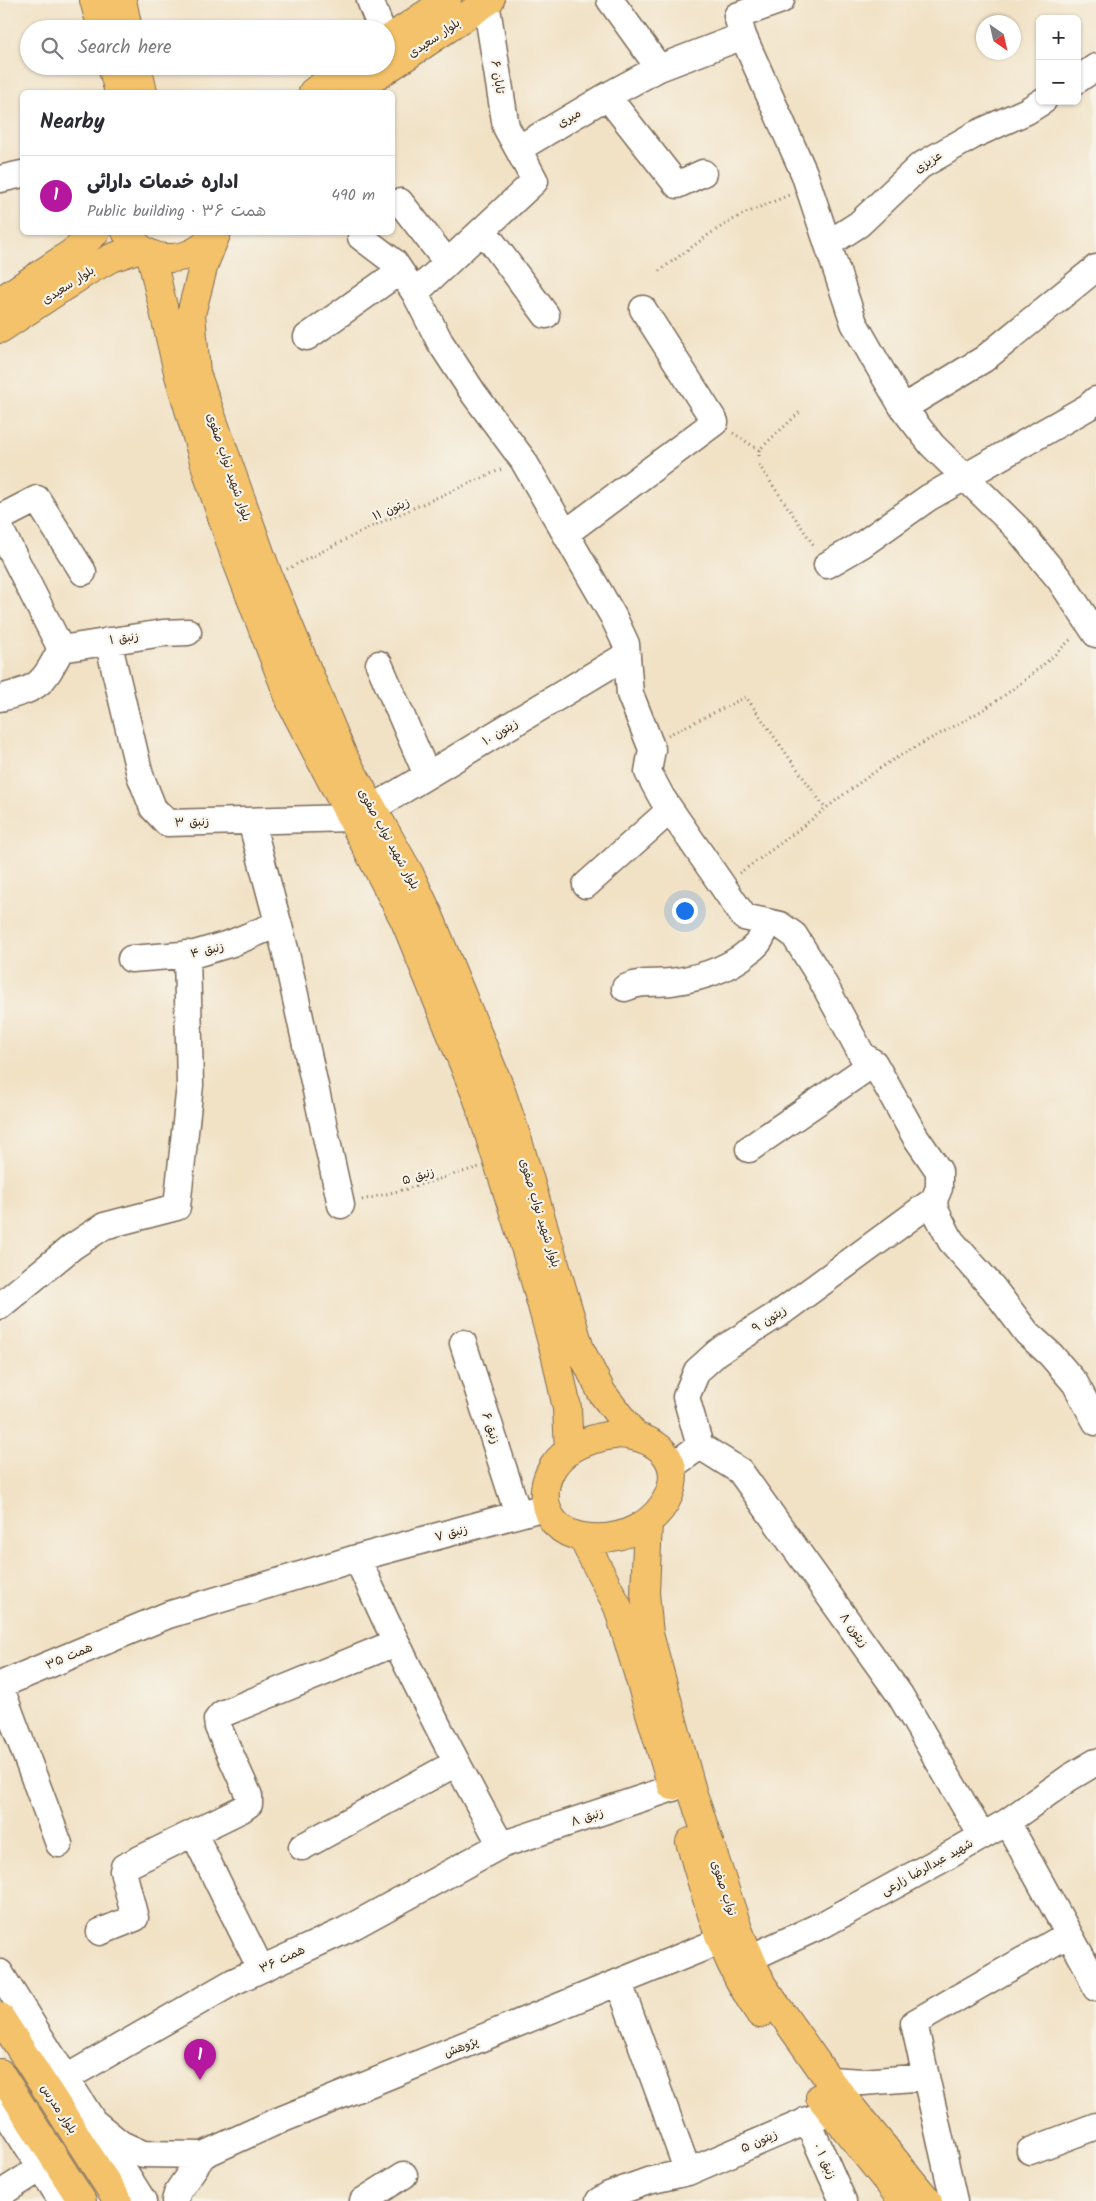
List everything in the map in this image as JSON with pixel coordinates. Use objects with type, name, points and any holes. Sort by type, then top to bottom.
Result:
[{"type":"main road","points":[[94,0],[100,20]]},
{"type":"main road","points":[[122,0],[126,20]]},
{"type":"main road","name":"بلوار سعیدی","points":[[395,34],[447,0]]},
{"type":"main road","name":"بلوار سعیدی","points":[[395,64],[488,1]]},
{"type":"main road","points":[[114,75],[118,90]]},
{"type":"main road","points":[[139,75],[143,90]]},
{"type":"main road","points":[[316,90],[337,75]]},
{"type":"main road","name":"بلوار سعیدی","points":[[357,90],[379,75]]},
{"type":"main road","name":"بلوار سعیدی","points":[[0,301],[72,253],[93,235]]},
{"type":"main road","points":[[139,245],[163,258],[188,256],[200,250],[213,235]]},
{"type":"main road","name":"بلوار شهید نواب صفوی","points":[[215,235],[204,264],[192,314],[196,373],[333,761]]},
{"type":"main road","name":"بلوار سعیدی","points":[[0,329],[86,272],[139,245]]},
{"type":"main road","name":"بلوار شهید نواب صفوی","points":[[139,245],[209,478],[236,559],[292,705],[333,761],[362,813],[428,913],[500,1088],[518,1141],[580,1349],[602,1393],[635,1436]]},
{"type":"main road","name":"بلوار شهید نواب صفوی","points":[[362,813],[477,1097],[498,1161],[556,1357],[567,1408],[569,1450]]},
{"type":"main road","points":[[620,1434],[635,1436],[650,1441],[663,1451],[672,1466],[673,1483],[668,1499],[659,1512],[648,1522],[624,1534],[597,1539],[567,1532],[554,1522],[545,1507],[543,1490],[548,1474],[558,1460],[569,1450],[593,1438],[620,1434]]},
{"type":"main road","name":"نواب صفوی","points":[[648,1522],[644,1593],[649,1634],[692,1791],[720,1941],[746,1993],[819,2116],[903,2201]]},
{"type":"main road","name":"نواب صفوی","points":[[582,1537],[618,1607],[673,1788],[762,1985],[829,2080],[928,2201]]},
{"type":"main road","name":"بلوار مدرس","points":[[0,2017],[118,2201]]},
{"type":"main road","points":[[0,2073],[82,2201]]},
{"type":"street","points":[[370,0],[378,20]]},
{"type":"street","points":[[610,0],[659,68]]},
{"type":"street","points":[[781,0],[738,16],[743,36],[809,188],[854,323],[903,408],[932,446],[1016,528],[1060,580],[1092,628]]},
{"type":"street","name":"تابان ۶","points":[[488,1],[506,127],[518,149]]},
{"type":"street","name":"میری","points":[[518,149],[607,96],[659,68],[743,36]]},
{"type":"street","points":[[1081,77],[1096,67]]},
{"type":"street","points":[[607,96],[677,185],[703,173]]},
{"type":"street","name":"عزیزی","points":[[828,244],[858,224],[920,166],[976,134],[1037,105]]},
{"type":"street","points":[[415,293],[535,181],[518,149]]},
{"type":"street","points":[[0,179],[20,174]]},
{"type":"street","points":[[400,202],[447,262]]},
{"type":"street","points":[[483,230],[546,315]]},
{"type":"street","points":[[361,238],[394,262],[415,293],[440,342],[474,394],[523,460],[613,616],[626,644],[630,694],[652,749],[648,772],[670,810],[744,917],[780,925],[794,934],[819,975],[862,1055],[874,1063],[915,1136],[939,1171],[939,1188],[934,1200],[935,1210],[951,1240],[993,1288],[1027,1333],[1052,1356],[1075,1384],[1096,1422]]},
{"type":"street","points":[[903,408],[984,360],[1096,268]]},
{"type":"street","points":[[307,337],[400,271]]},
{"type":"street","points":[[566,533],[715,422],[643,309]]},
{"type":"street","points":[[828,565],[863,544],[928,498],[1088,407],[1096,400]]},
{"type":"street","points":[[0,518],[38,499],[83,572]]},
{"type":"street","points":[[0,529],[61,648],[46,677],[31,689],[0,698]]},
{"type":"street","name":"زنبق ۱","points":[[61,648],[163,633],[188,632]]},
{"type":"street","name":"زنبق ۳","points":[[108,641],[140,775],[153,808],[167,823],[251,821],[362,813]]},
{"type":"street","name":"زیتون ۱۰","points":[[362,813],[627,655]]},
{"type":"street","points":[[379,664],[427,775]]},
{"type":"street","points":[[586,885],[670,810]]},
{"type":"street","points":[[251,821],[278,924],[341,1205]]},
{"type":"street","points":[[625,988],[639,982],[669,982],[715,973],[737,960],[758,943],[769,923]]},
{"type":"street","name":"زنبق ۴","points":[[131,959],[187,954],[232,943],[278,924]]},
{"type":"street","points":[[0,1306],[72,1247],[104,1226],[176,1207],[190,1084],[187,954]]},
{"type":"street","points":[[748,1149],[874,1063]]},
{"type":"street","name":"زیتون ۹","points":[[700,1446],[686,1397],[697,1371],[718,1352],[783,1311],[934,1200]]},
{"type":"street","name":"زنبق ۶","points":[[463,1343],[518,1514]]},
{"type":"street","points":[[672,1466],[700,1446]]},
{"type":"street","name":"زیتون ۸","points":[[700,1446],[740,1471],[900,1696],[982,1836]]},
{"type":"street","name":"زنبق ۷","points":[[138,1627],[202,1604],[357,1558],[545,1507]]},
{"type":"street","points":[[357,1558],[395,1643],[456,1763],[501,1845]]},
{"type":"street","name":"همت ۳۵","points":[[0,1686],[138,1627]]},
{"type":"street","points":[[100,1932],[136,1918],[123,1871],[124,1867],[194,1834],[249,1804],[249,1796],[218,1727],[217,1720],[222,1714],[395,1643]]},
{"type":"street","points":[[0,1686],[59,1844]]},
{"type":"street","name":"شهید عبدالرضا زارعی","points":[[750,1958],[824,1924],[1007,1822],[1069,1778],[1096,1762]]},
{"type":"street","points":[[302,1848],[456,1763]]},
{"type":"street","name":"زنبق ۸","points":[[501,1845],[673,1788]]},
{"type":"street","points":[[1007,1822],[1069,1934],[1096,1988]]},
{"type":"street","points":[[194,1834],[261,1970]]},
{"type":"street","name":"همت ۳۶","points":[[66,2078],[233,1982],[346,1930],[501,1845]]},
{"type":"street","points":[[954,2201],[914,2022],[1069,1934]]},
{"type":"street","name":"پژوهش","points":[[94,2122],[120,2144],[143,2154],[203,2155],[273,2123],[720,1941]]},
{"type":"street","points":[[0,1973],[143,2201]]},
{"type":"street","points":[[619,1982],[688,2172]]},
{"type":"street","points":[[829,2080],[863,2082],[926,2077]]},
{"type":"street","points":[[2,2112],[62,2201]]},
{"type":"street","name":"زیتون ۵","points":[[599,2201],[609,2195],[648,2181],[688,2172],[819,2116]]},
{"type":"street","name":"زنبق ۱ ۰","points":[[819,2116],[843,2201]]},
{"type":"street","points":[[1030,2150],[1096,2126]]},
{"type":"street","points":[[175,2201],[178,2191],[203,2155]]},
{"type":"street","points":[[0,2194],[41,2168]]},
{"type":"street","points":[[363,2201],[404,2175]]},
{"type":"path","points":[[659,272],[710,233],[741,215],[809,188]]},
{"type":"path","points":[[801,411],[759,450],[759,465],[828,565]]},
{"type":"path","points":[[715,422],[759,450]]},
{"type":"path","name":"زیتون ۱۱","points":[[268,578],[375,525],[523,460]]},
{"type":"path","points":[[721,884],[770,853],[825,808],[881,768],[997,701],[1092,628]]},
{"type":"path","points":[[650,744],[746,697],[825,808]]},
{"type":"path","name":"زنبق ۵","points":[[341,1205],[406,1189],[498,1161]]},
{"type":"place","name":"اداره خدمات دارائی","points":[[200,2080]]}]
